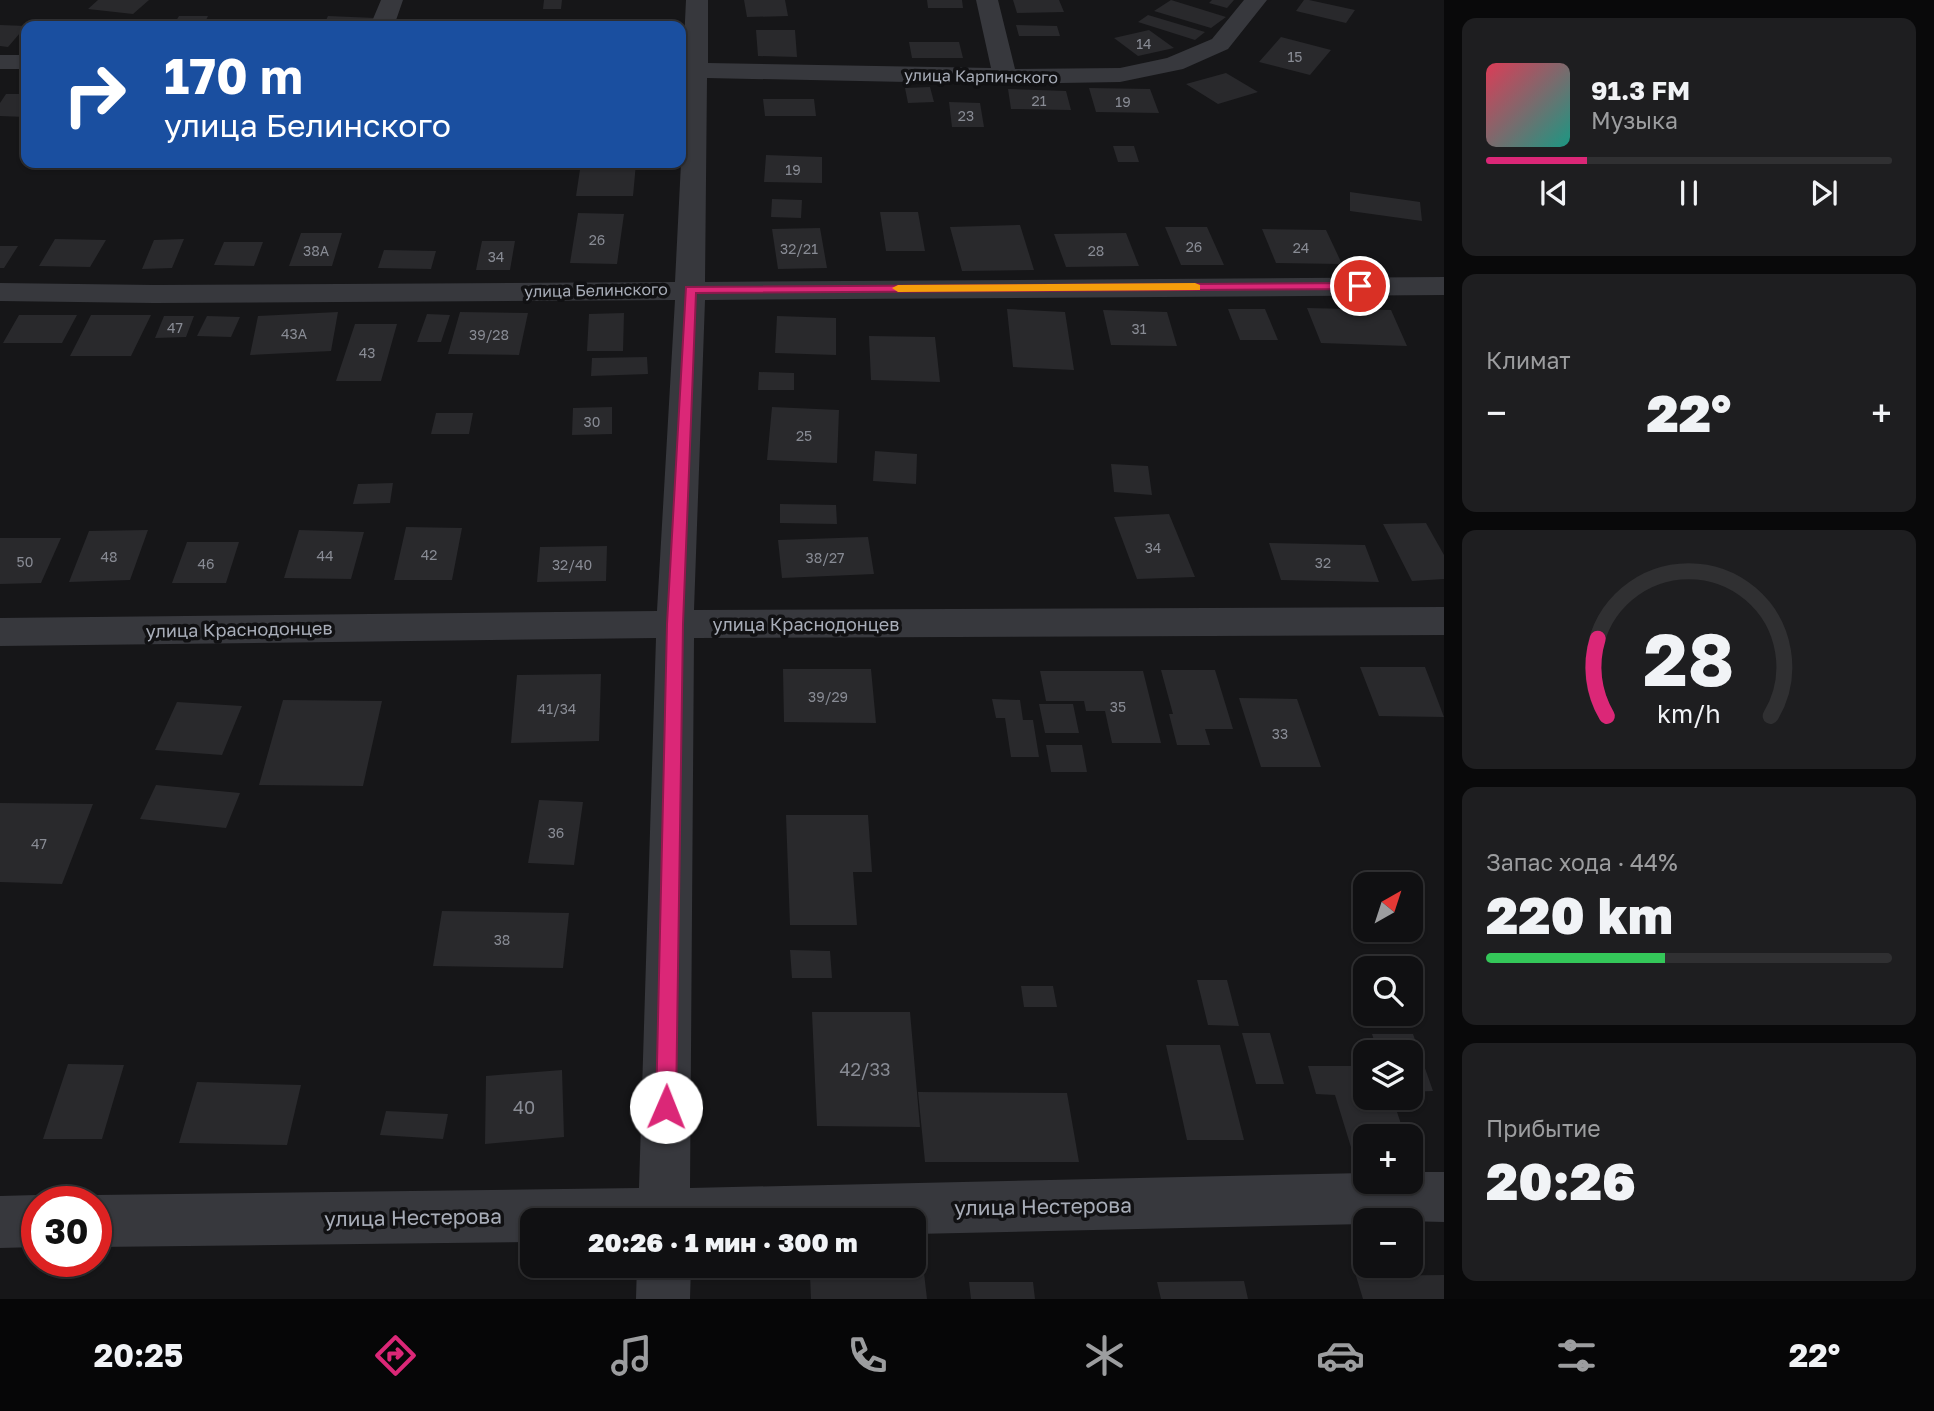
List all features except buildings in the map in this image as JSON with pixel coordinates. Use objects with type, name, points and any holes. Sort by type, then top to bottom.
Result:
[{"type":"street","points":[[384,21],[392,0]]},
{"type":"street","points":[[664,1208],[675,624],[690,289],[689,71],[697,0]]},
{"type":"street","points":[[987,0],[1004,77]]},
{"type":"street","name":"улица Карпинского","points":[[689,71],[1004,77],[1120,75],[1174,64],[1220,44],[1256,0]]},
{"type":"street","points":[[0,62],[21,62]]},
{"type":"street","name":"улица Белинского","points":[[0,292],[154,295],[690,289],[1444,286]]},
{"type":"street","name":"улица Краснодонцев","points":[[0,632],[675,624],[1444,621]]},
{"type":"street","name":"улица Нестерова","points":[[926,1211],[1444,1198]]},
{"type":"street","name":"улица Нестерова","points":[[112,1221],[520,1218]]},
{"type":"street","points":[[0,1222],[21,1221]]},
{"type":"street","points":[[663,1299],[664,1278]]},
{"type":"slow traffic","points":[[898,288],[1195,287]]},
{"type":"route","points":[[666,1107],[675,624],[690,289],[1360,286]]}]
